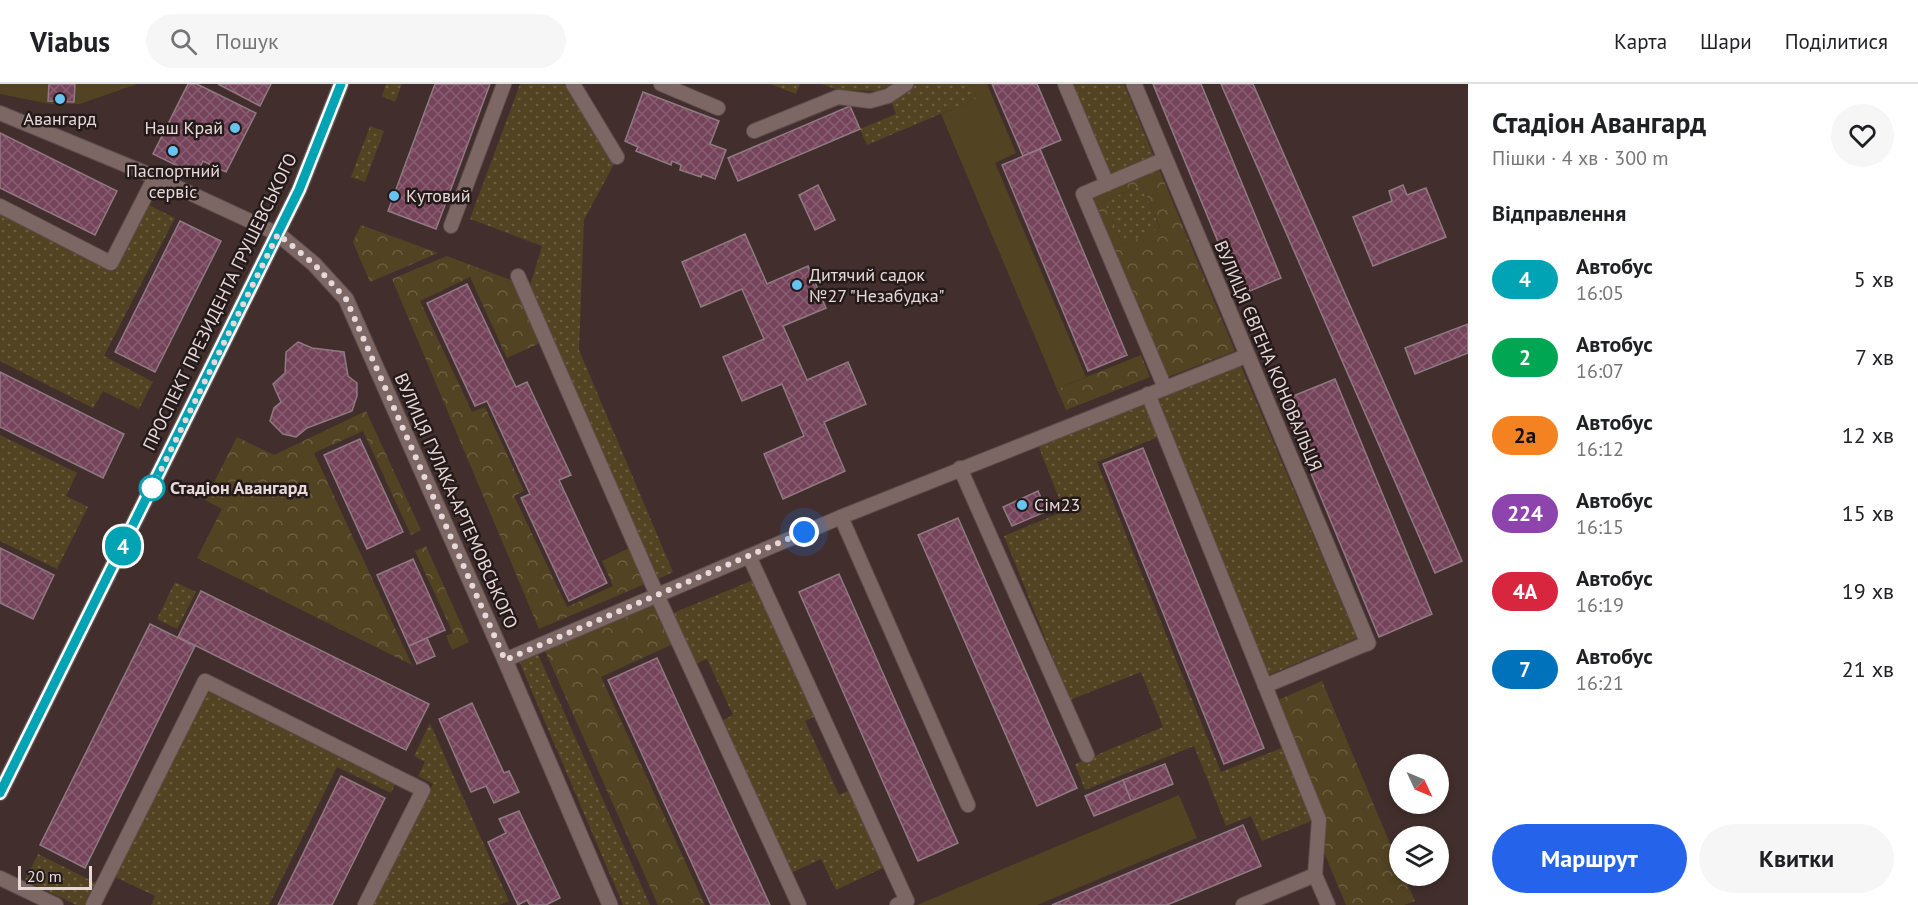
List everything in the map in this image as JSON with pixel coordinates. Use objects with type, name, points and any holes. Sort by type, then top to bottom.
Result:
[{"type":"street","name":"ПРОСПЕКТ ПРЕЗИДЕНТА ГРУШЕВСЬКОГО","points":[[0,793],[278,234],[299,190],[341,84]]},
{"type":"street","name":"ВУЛИЦЯ ЄВГЕНА КОНОВАЛЬЦЯ","points":[[1134,84],[1368,643]]},
{"type":"street","name":"ВУЛИЦЯ ГУЛАКА-АРТЕМОВСЬКОГО","points":[[278,234],[314,264],[346,299],[610,905]]},
{"type":"lane","points":[[451,226],[504,84]]},
{"type":"lane","points":[[573,84],[617,156]]},
{"type":"lane","points":[[661,84],[718,108]]},
{"type":"lane","points":[[754,131],[838,97],[870,100],[888,96],[906,84]]},
{"type":"lane","points":[[1065,84],[1107,184]]},
{"type":"lane","points":[[0,113],[155,177],[278,234]]},
{"type":"lane","points":[[1165,159],[1083,194],[1165,388]]},
{"type":"lane","points":[[0,206],[111,263],[155,177]]},
{"type":"lane","points":[[518,276],[657,595],[799,905]]},
{"type":"lane","points":[[505,660],[960,468],[1246,356]]},
{"type":"lane","points":[[1148,394],[1319,820],[1316,875],[1328,905]]},
{"type":"lane","points":[[960,468],[1087,754]]},
{"type":"lane","points":[[841,517],[968,805]]},
{"type":"lane","points":[[749,556],[907,901],[897,905]]},
{"type":"lane","points":[[1265,686],[1368,643]]},
{"type":"lane","points":[[93,905],[205,681],[423,790],[365,905]]},
{"type":"lane","points":[[1243,905],[1316,875]]},
{"type":"lane","points":[[0,878],[56,905]]},
{"type":"green space","name":"Авангард","points":[[0,84],[137,84],[80,104],[50,104],[0,94]]},
{"type":"green space","points":[[386,84],[402,84],[395,102],[382,96]]},
{"type":"green space","points":[[520,84],[564,84],[614,164],[584,220],[579,350],[673,572],[658,579],[530,286],[542,246],[470,219]]},
{"type":"green space","points":[[770,84],[800,84],[796,94]]},
{"type":"green space","points":[[822,84],[893,84],[878,91],[838,90]]},
{"type":"green space","points":[[915,84],[972,84],[978,98],[867,145],[860,129],[896,114],[891,101]]},
{"type":"green space","points":[[972,84],[987,84],[1016,153],[995,163],[1086,377],[1057,389],[941,114],[977,98]]},
{"type":"green space","points":[[1070,84],[1124,84],[1155,159],[1110,178]]},
{"type":"green space","points":[[370,126],[384,131],[365,182],[351,177]]},
{"type":"green space","points":[[1159,169],[1235,351],[1168,377],[1092,198]],"holes":[[[1142,185],[1160,228],[1123,245],[1104,201]]]},
{"type":"green space","points":[[1142,185],[1160,229],[1123,245],[1104,201]]},
{"type":"green space","points":[[149,205],[175,218],[104,356],[153,382],[139,409],[103,391],[93,408],[0,361],[0,212],[115,271]]},
{"type":"green space","points":[[361,225],[438,253],[370,282],[353,242]]},
{"type":"green space","points":[[447,256],[513,281],[540,343],[507,358],[470,277],[420,301],[472,412],[485,407],[524,491],[514,496],[567,607],[613,586],[602,561],[629,548],[645,584],[539,629],[392,279]]},
{"type":"green space","points":[[1141,355],[1150,377],[1066,410],[1057,389]]},
{"type":"green space","points":[[1241,366],[1357,638],[1269,675],[1158,399]]},
{"type":"green space","points":[[1144,404],[1158,437],[1097,462],[1221,772],[1284,747],[1314,820],[1262,841],[1251,816],[1226,826],[1194,746],[1085,790],[1075,764],[1163,727],[1141,672],[1070,700],[1004,536],[1064,511],[1038,445]]},
{"type":"green space","points":[[366,411],[421,530],[411,535],[363,431],[314,453],[412,665],[197,558],[222,509],[205,500],[237,437],[274,455]]},
{"type":"green space","points":[[0,435],[77,473],[66,496],[88,507],[57,569],[0,541]]},
{"type":"green space","points":[[426,546],[469,642],[452,650],[446,636],[453,633],[415,551]]},
{"type":"green space","points":[[753,580],[816,716],[805,721],[839,795],[850,790],[885,867],[836,890],[821,859],[791,873],[721,721],[733,715],[707,659],[695,664],[671,614]]},
{"type":"green space","points":[[175,582],[196,592],[177,629],[157,619]]},
{"type":"green space","points":[[654,604],[673,644],[601,677],[705,905],[658,905],[545,651]]},
{"type":"green space","points":[[538,654],[650,905],[623,905],[519,661]]},
{"type":"green space","points":[[1322,681],[1389,841],[1389,886],[1408,886],[1415,901],[1404,905],[1346,905],[1323,850],[1325,819],[1278,700]]},
{"type":"green space","points":[[206,691],[395,784],[391,793],[337,767],[269,905],[151,905],[155,896],[115,877]]},
{"type":"green space","points":[[430,723],[509,901],[499,905],[372,905],[433,784],[418,776],[425,762],[414,756]]},
{"type":"green space","points":[[1179,795],[1197,838],[1037,905],[917,905]]},
{"type":"green space","points":[[38,854],[96,883],[85,905],[76,905],[25,880]]},
{"type":"building","points":[[49,84],[75,84],[74,102],[48,101]]},
{"type":"building","points":[[188,84],[197,84],[256,113],[226,172],[203,161],[196,175],[153,154]]},
{"type":"building","points":[[218,84],[271,84],[260,106]]},
{"type":"building","points":[[435,84],[490,84],[436,229],[388,211]]},
{"type":"building","points":[[992,84],[1037,84],[1061,140],[1023,156]]},
{"type":"building","points":[[1153,84],[1201,84],[1281,278],[1240,295]]},
{"type":"building","points":[[1221,84],[1253,84],[1462,561],[1435,573]]},
{"type":"building","points":[[643,92],[719,121],[710,144],[726,150],[715,179],[680,170],[681,165],[672,161],[671,165],[636,151],[638,147],[625,141]]},
{"type":"building","points":[[850,106],[860,129],[738,181],[728,158]]},
{"type":"building","points":[[0,133],[117,191],[95,235],[0,188]]},
{"type":"building","points":[[1040,149],[1127,355],[1088,371],[1002,165]]},
{"type":"building","points":[[818,185],[835,220],[815,230],[799,195]]},
{"type":"building","points":[[1403,185],[1407,195],[1426,188],[1446,237],[1373,266],[1353,217],[1392,201],[1389,191]]},
{"type":"building","points":[[180,221],[221,241],[155,372],[115,352]]},
{"type":"building","points":[[745,234],[767,284],[808,266],[826,308],[783,326],[807,380],[848,362],[866,404],[824,422],[845,471],[783,499],[764,454],[804,436],[782,384],[742,401],[723,357],[764,339],[742,289],[701,307],[682,262]]},
{"type":"building","points":[[467,284],[516,387],[527,382],[571,475],[559,480],[607,583],[569,601],[521,498],[530,494],[487,401],[475,406],[427,303]]},
{"type":"building","points":[[1468,324],[1468,353],[1415,374],[1405,348]]},
{"type":"building","points":[[298,342],[312,348],[344,352],[348,376],[357,383],[357,396],[352,411],[307,428],[296,437],[283,434],[270,421],[274,408],[281,402],[273,384],[285,373],[286,352]]},
{"type":"building","points":[[0,372],[124,434],[103,478],[0,427]]},
{"type":"building","points":[[1335,379],[1432,614],[1379,637],[1281,401]]},
{"type":"building","points":[[360,439],[403,532],[367,549],[324,455]]},
{"type":"building","points":[[1143,448],[1264,748],[1224,764],[1103,464]]},
{"type":"building","points":[[1038,491],[1047,511],[1012,526],[1003,507]]},
{"type":"building","points":[[958,518],[1077,788],[1037,806],[918,535]]},
{"type":"building","points":[[0,548],[54,575],[33,619],[0,603]]},
{"type":"building","points":[[413,559],[445,630],[409,646],[377,575]]},
{"type":"building","points":[[839,574],[958,843],[918,861],[799,592]]},
{"type":"building","points":[[201,591],[429,704],[406,750],[178,637]]},
{"type":"building","points":[[150,624],[195,646],[85,868],[40,845]]},
{"type":"building","points":[[427,638],[435,656],[417,664],[409,646]]},
{"type":"building","points":[[657,658],[770,905],[711,905],[608,680]]},
{"type":"building","points":[[472,703],[504,773],[509,771],[519,792],[494,803],[486,786],[471,792],[439,719]]},
{"type":"building","points":[[1165,764],[1173,784],[1131,801],[1123,780]]},
{"type":"building","points":[[341,776],[385,798],[332,905],[278,905]]},
{"type":"building","points":[[1123,780],[1131,801],[1094,816],[1085,796]]},
{"type":"building","points":[[519,811],[560,898],[546,905],[530,905],[527,900],[518,905],[488,842],[506,833],[499,819]]},
{"type":"building","points":[[1243,825],[1261,866],[1167,905],[1052,905]]},
{"type":"bus line","name":"4","points":[[0,793],[299,190],[341,84]]},
{"type":"place","name":"Авангард","points":[[60,99]]},
{"type":"place","name":"Наш Край","points":[[235,128]]},
{"type":"place","name":"Паспортний сервіс","points":[[173,151]]},
{"type":"place","name":"Кутовий","points":[[394,196]]},
{"type":"place","name":"Дитячий садок №27 \"Незабудка\"","points":[[797,285]]},
{"type":"place","name":"Стадіон Авангард","points":[[152,488]]},
{"type":"place","name":"Сім23","points":[[1022,505]]},
{"type":"route","points":[[152,488],[278,234],[314,264],[346,299],[505,660],[804,532]]}]
